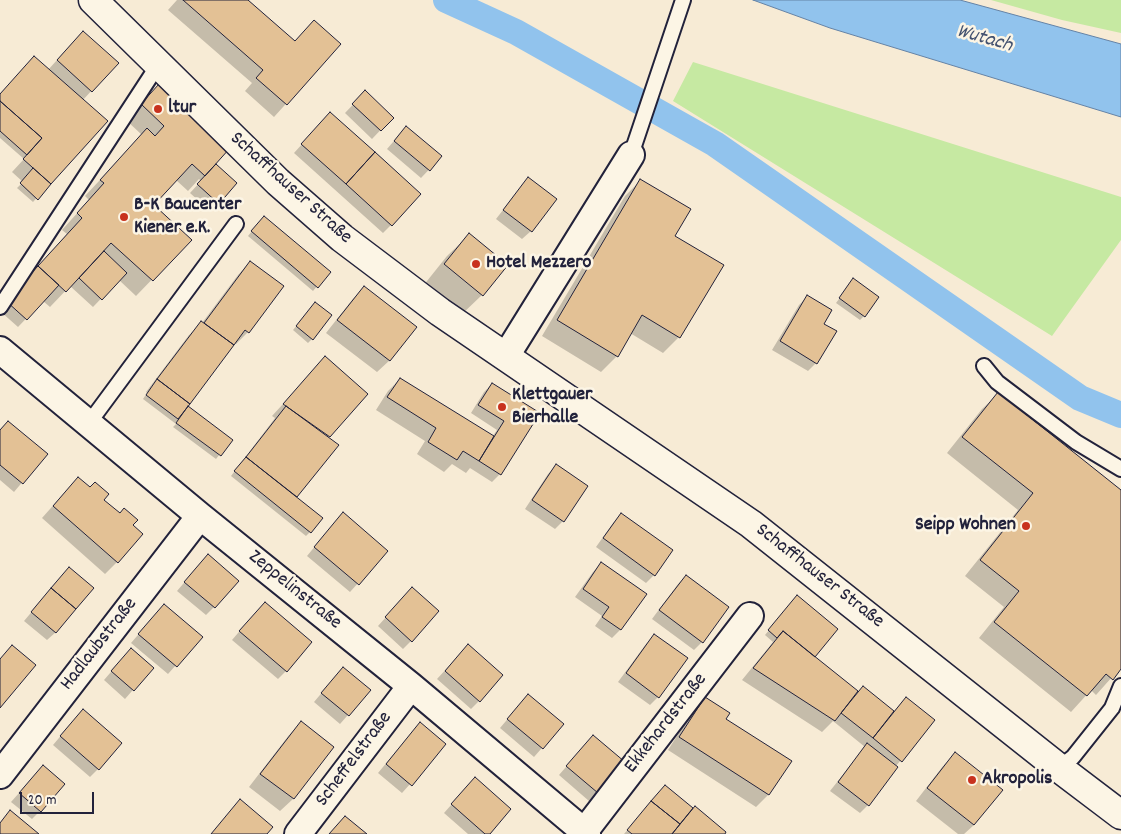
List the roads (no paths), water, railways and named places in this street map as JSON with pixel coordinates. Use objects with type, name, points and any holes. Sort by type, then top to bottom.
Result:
[{"type":"main road","name":"Schaffhauser Straße","points":[[93,0],[278,182],[342,238],[440,312],[751,524],[1121,815]]},
{"type":"street","points":[[506,356],[631,155]]},
{"type":"street","name":"Zeppelinstraße","points":[[4,362],[89,423],[200,516],[411,686],[585,833]]},
{"type":"street","name":"Hadlaubstraße","points":[[0,775],[200,516]]},
{"type":"street","name":"Ekkehardstraße","points":[[585,833],[750,616]]},
{"type":"street","name":"Scheffelstraße","points":[[298,834],[411,686]]},
{"type":"lane","points":[[631,155],[682,4]]},
{"type":"lane","points":[[0,307],[158,65]]},
{"type":"lane","points":[[89,423],[236,224]]},
{"type":"lane","points":[[984,366],[997,382],[1076,442],[1121,469]]},
{"type":"lane","points":[[1059,768],[1072,757],[1112,708],[1121,686]]},
{"type":"water","name":"Wutach","points":[[753,0],[960,0],[1121,44],[1121,117],[830,28]]},
{"type":"waterway","points":[[446,0],[516,32],[715,144],[1080,398],[1121,415]]},
{"type":"place","name":"ltur","points":[[158,109]]},
{"type":"place","name":"B-K Baucenter Kiener e.K.","points":[[124,217]]},
{"type":"place","name":"Hotel Mezzero","points":[[476,264]]},
{"type":"place","name":"Klettgauer Bierhalle","points":[[502,407]]},
{"type":"place","name":"Seipp Wohnen","points":[[1026,526]]},
{"type":"place","name":"Akropolis","points":[[972,780]]}]
